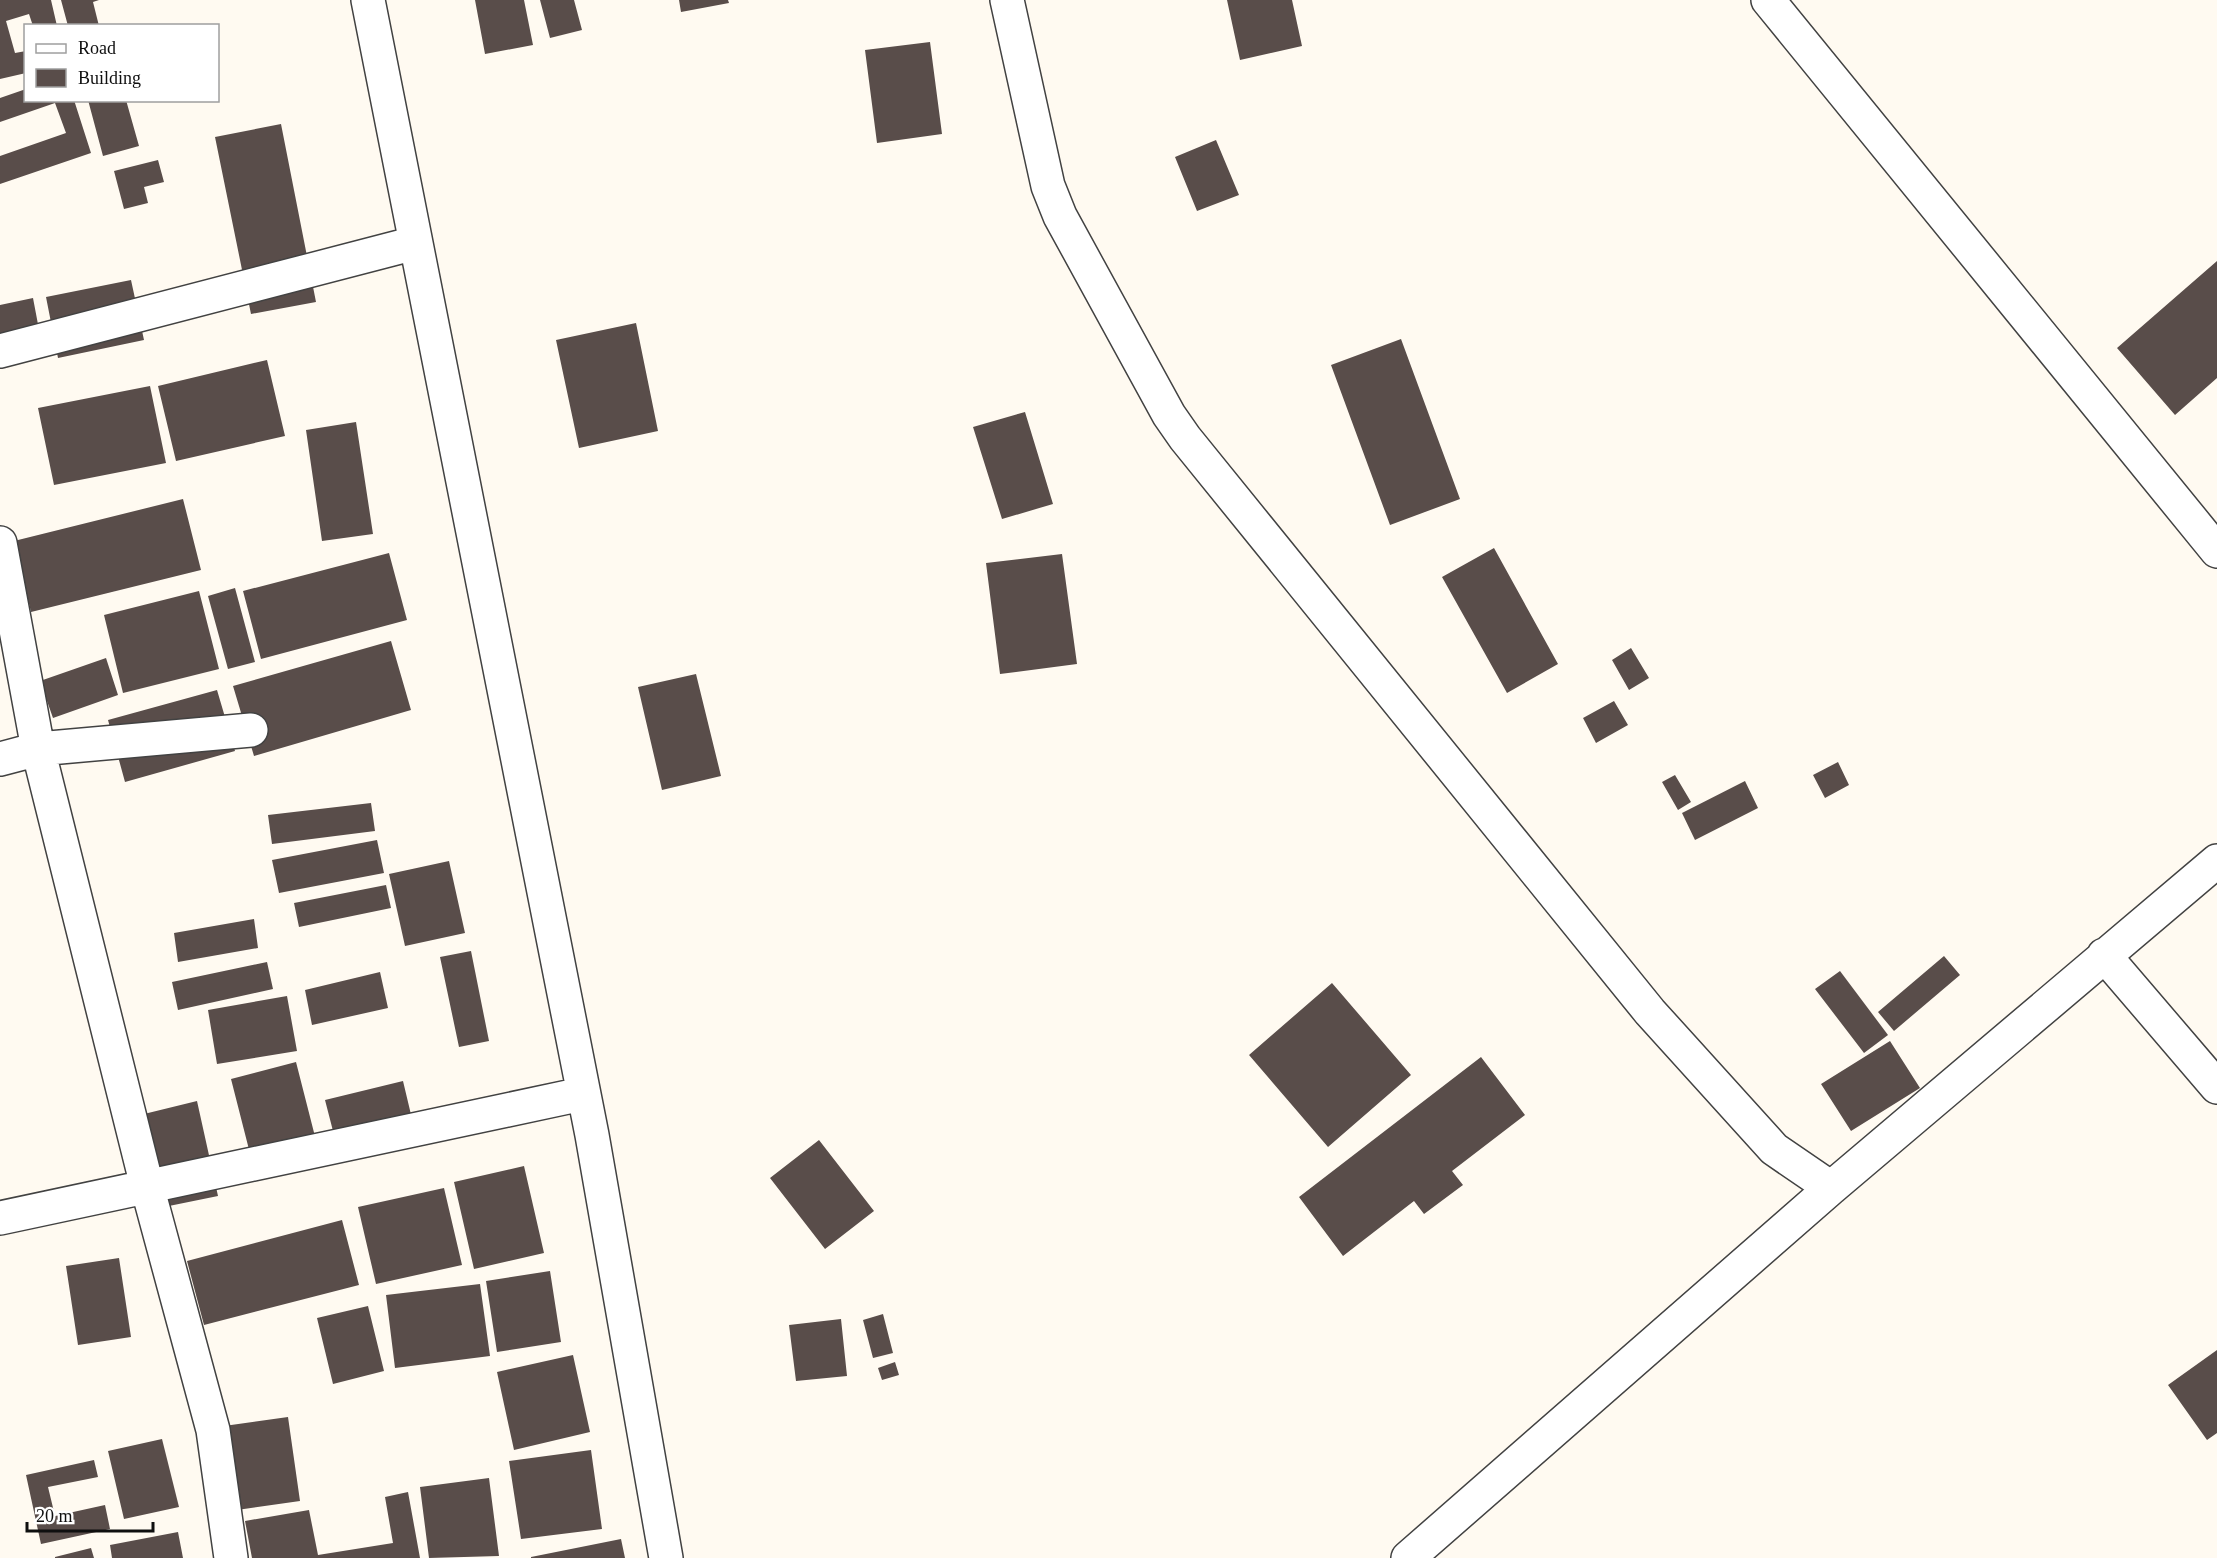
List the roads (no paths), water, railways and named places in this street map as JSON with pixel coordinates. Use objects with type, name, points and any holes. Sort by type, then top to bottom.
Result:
[{"type":"street","points":[[368,0],[582,1094],[592,1135],[666,1558]]},
{"type":"street","points":[[1007,0],[1048,186],[1060,216],[1169,415],[1185,438],[1650,1012],[1774,1149],[1832,1188]]},
{"type":"street","points":[[1768,0],[2217,551]]},
{"type":"street","points":[[0,351],[415,243]]},
{"type":"street","points":[[0,543],[38,749],[147,1186],[213,1431],[231,1558]]},
{"type":"street","points":[[0,759],[38,749],[251,730]]},
{"type":"street","points":[[1408,1558],[1832,1188],[2217,861]]},
{"type":"street","points":[[2104,955],[2217,1087]]},
{"type":"street","points":[[0,1218],[582,1094]]}]
